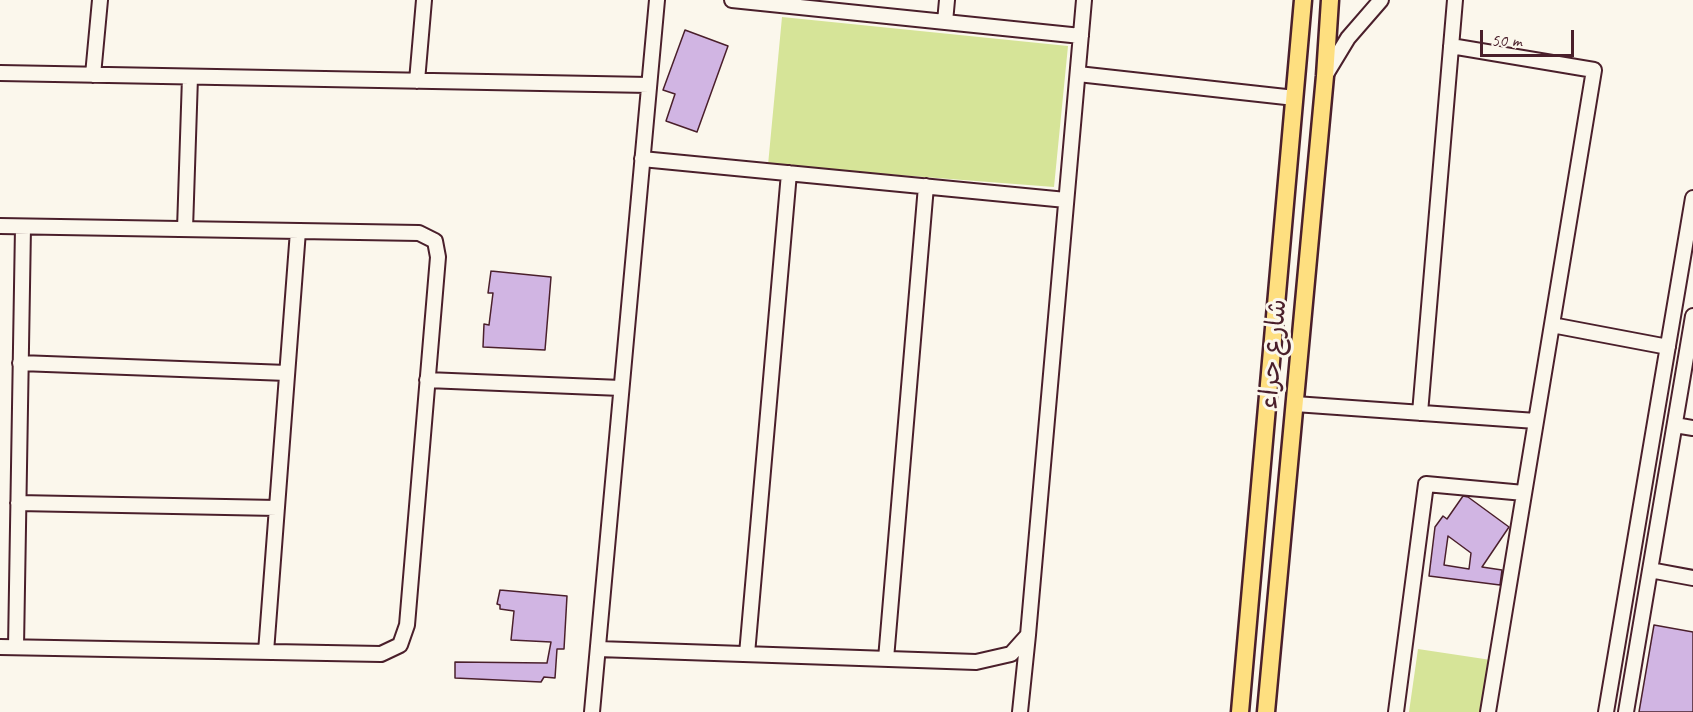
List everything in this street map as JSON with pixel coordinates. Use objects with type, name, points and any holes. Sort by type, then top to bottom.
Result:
[{"type":"main road","name":"شارع حراء","points":[[1240,712],[1303,0]]},
{"type":"main road","name":"شارع حراء","points":[[1266,712],[1330,0]]},
{"type":"main road","points":[[1283,230],[1311,231]]},
{"type":"street","points":[[93,75],[100,0]]},
{"type":"street","points":[[417,81],[424,0]]},
{"type":"street","points":[[592,712],[657,0]]},
{"type":"street","points":[[732,0],[805,4],[1081,36]]},
{"type":"street","points":[[945,22],[947,0]]},
{"type":"street","points":[[1020,712],[1084,0]]},
{"type":"street","points":[[1325,75],[1348,38],[1381,0]]},
{"type":"street","points":[[1420,413],[1455,0]]},
{"type":"street","points":[[1451,46],[1594,70],[1488,712]]},
{"type":"street","points":[[0,73],[649,85]]},
{"type":"street","points":[[1078,74],[1295,98]]},
{"type":"street","points":[[185,229],[190,77]]},
{"type":"street","points":[[642,159],[1066,200]]},
{"type":"street","points":[[747,654],[789,173]]},
{"type":"street","points":[[886,659],[926,186]]},
{"type":"street","points":[[1606,712],[1693,198]]},
{"type":"street","points":[[0,226],[419,233],[435,241],[438,257],[407,625],[400,645],[381,654],[0,647]]},
{"type":"street","points":[[16,647],[22,226]]},
{"type":"street","points":[[266,652],[298,231]]},
{"type":"street","points":[[1626,712],[1693,316]]},
{"type":"street","points":[[1552,325],[1687,352]]},
{"type":"street","points":[[20,363],[287,373]]},
{"type":"street","points":[[428,380],[621,388]]},
{"type":"street","points":[[1295,404],[1536,422]]},
{"type":"street","points":[[1675,425],[1693,428]]},
{"type":"street","points":[[1396,712],[1426,484],[1524,493]]},
{"type":"street","points":[[18,503],[277,507]]},
{"type":"street","points":[[1650,570],[1693,578]]},
{"type":"street","points":[[597,649],[976,662],[1011,654],[1028,635]]},
{"type":"green space","points":[[782,17],[1068,46],[1054,187],[768,165]]},
{"type":"green space","points":[[1418,649],[1491,660],[1483,712],[1409,712]]},
{"type":"building","points":[[685,30],[728,46],[697,132],[666,121],[675,94],[663,90]]},
{"type":"building","points":[[491,271],[551,277],[545,350],[483,347],[484,324],[489,325],[493,293],[488,293]]},
{"type":"building","points":[[1463,496],[1468,497],[1509,527],[1482,567],[1502,570],[1500,585],[1429,576],[1435,527],[1443,516],[1447,519]],"holes":[[[1448,536],[1471,553],[1469,569],[1444,565]]]},
{"type":"building","points":[[500,590],[567,596],[564,649],[557,649],[555,678],[544,677],[541,682],[455,678],[455,662],[547,663],[551,642],[511,640],[514,611],[500,609],[500,605],[497,604]]},
{"type":"building","points":[[1654,625],[1693,632],[1693,712],[1639,712]]}]
